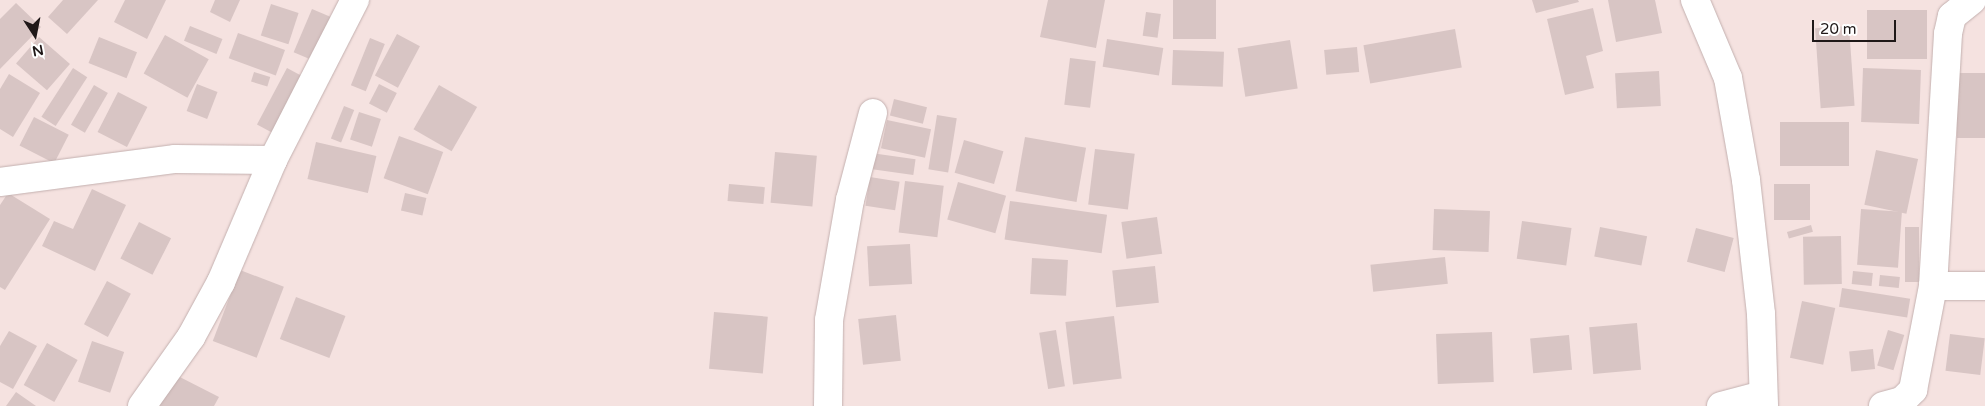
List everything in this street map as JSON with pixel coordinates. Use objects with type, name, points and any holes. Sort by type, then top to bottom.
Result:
[{"type":"street","points":[[142,406],[191,338],[221,282],[273,160],[355,0]]},
{"type":"street","points":[[1695,0],[1728,78],[1746,180],[1760,314],[1764,400],[1721,406]]},
{"type":"street","points":[[1883,406],[1902,401],[1913,390],[1933,286],[1948,34],[1952,16],[1972,0]]},
{"type":"street","points":[[828,406],[829,320],[850,200],[873,113]]},
{"type":"street","points":[[0,182],[175,159],[273,160]]},
{"type":"street","points":[[1933,286],[1985,286]]},
{"type":"building","points":[[63,0],[98,0],[67,34],[48,17]]},
{"type":"building","points":[[125,0],[166,0],[147,39],[114,22]]},
{"type":"building","points":[[215,0],[240,0],[230,22],[210,12]]},
{"type":"building","points":[[1048,0],[1105,0],[1096,48],[1040,37]]},
{"type":"building","points":[[1173,0],[1216,0],[1216,39],[1173,39]]},
{"type":"building","points":[[1532,0],[1578,0],[1579,2],[1536,13]]},
{"type":"building","points":[[1608,0],[1655,0],[1662,33],[1616,42]]},
{"type":"building","points":[[16,3],[41,27],[0,69],[0,19]]},
{"type":"building","points":[[271,4],[299,13],[288,44],[261,35]]},
{"type":"building","points":[[1593,8],[1603,51],[1586,56],[1594,88],[1565,95],[1547,19]]},
{"type":"building","points":[[312,9],[335,19],[317,62],[294,52]]},
{"type":"building","points":[[1867,10],[1927,10],[1927,59],[1867,59]]},
{"type":"building","points":[[1146,12],[1161,14],[1158,38],[1143,36]]},
{"type":"building","points":[[190,26],[222,39],[216,54],[184,41]]},
{"type":"building","points":[[1849,26],[1855,106],[1821,108],[1815,28]]},
{"type":"building","points":[[1455,29],[1462,67],[1370,84],[1363,45]]},
{"type":"building","points":[[238,33],[285,50],[276,75],[229,58]]},
{"type":"building","points":[[397,34],[420,46],[398,88],[375,75]]},
{"type":"building","points":[[165,35],[209,59],[187,98],[144,73]]},
{"type":"building","points":[[39,37],[70,64],[47,90],[16,63]]},
{"type":"building","points":[[99,37],[137,52],[127,78],[89,63]]},
{"type":"building","points":[[370,38],[385,44],[366,91],[351,85]]},
{"type":"building","points":[[1107,39],[1163,48],[1159,76],[1103,67]]},
{"type":"building","points":[[1290,40],[1298,88],[1245,97],[1238,48]]},
{"type":"building","points":[[1357,47],[1359,72],[1326,75],[1324,50]]},
{"type":"building","points":[[1173,50],[1224,52],[1223,87],[1172,85]]},
{"type":"building","points":[[1070,58],[1096,61],[1090,108],[1064,105]]},
{"type":"building","points":[[73,68],[87,77],[56,126],[41,117]]},
{"type":"building","points":[[287,68],[304,77],[274,133],[257,125]]},
{"type":"building","points":[[1863,68],[1921,70],[1919,124],[1861,122]]},
{"type":"building","points":[[1659,71],[1661,106],[1617,108],[1615,73]]},
{"type":"building","points":[[254,72],[270,77],[267,87],[251,82]]},
{"type":"building","points":[[1957,73],[1985,73],[1985,138],[1957,138]]},
{"type":"building","points":[[9,74],[40,93],[13,137],[0,129],[0,89]]},
{"type":"building","points":[[197,84],[218,92],[207,119],[187,111]]},
{"type":"building","points":[[379,84],[397,93],[387,113],[369,104]]},
{"type":"building","points":[[94,85],[108,93],[85,133],[71,125]]},
{"type":"building","points":[[439,85],[477,107],[452,151],[414,129]]},
{"type":"building","points":[[118,92],[147,107],[127,147],[98,132]]},
{"type":"building","points":[[894,99],[927,107],[923,124],[890,115]]},
{"type":"building","points":[[344,106],[354,110],[341,143],[331,138]]},
{"type":"building","points":[[359,112],[381,119],[372,147],[350,140]]},
{"type":"building","points":[[937,115],[957,118],[948,172],[928,169]]},
{"type":"building","points":[[34,117],[69,135],[54,163],[19,146]]},
{"type":"building","points":[[887,120],[931,129],[925,158],[881,148]]},
{"type":"building","points":[[1780,122],[1849,122],[1849,166],[1780,166]]},
{"type":"building","points":[[399,136],[443,152],[428,194],[384,178]]},
{"type":"building","points":[[1025,137],[1086,148],[1077,202],[1015,191]]},
{"type":"building","points":[[964,140],[1003,151],[994,184],[955,173]]},
{"type":"building","points":[[316,142],[376,156],[368,193],[307,179]]},
{"type":"building","points":[[1095,149],[1135,154],[1128,209],[1088,205]]},
{"type":"building","points":[[1876,150],[1918,159],[1906,214],[1864,205]]},
{"type":"building","points":[[775,152],[817,156],[812,206],[771,203]]},
{"type":"building","points":[[871,153],[916,159],[913,175],[869,169]]},
{"type":"building","points":[[870,177],[900,182],[895,210],[865,206]]},
{"type":"building","points":[[905,181],[944,186],[937,237],[899,233]]},
{"type":"building","points":[[958,182],[1006,196],[995,233],[947,219]]},
{"type":"building","points":[[729,184],[765,187],[763,204],[728,201]]},
{"type":"building","points":[[1774,184],[1810,184],[1810,220],[1774,220]]},
{"type":"building","points":[[92,189],[126,205],[95,271],[42,246],[54,221],[73,229]]},
{"type":"building","points":[[8,193],[50,219],[5,290],[0,287],[0,205]]},
{"type":"building","points":[[405,193],[426,198],[422,215],[401,211]]},
{"type":"building","points":[[1010,201],[1107,215],[1102,253],[1005,240]]},
{"type":"building","points":[[1434,209],[1490,211],[1489,252],[1433,250]]},
{"type":"building","points":[[1861,209],[1902,212],[1898,268],[1857,265]]},
{"type":"building","points":[[1157,217],[1162,254],[1126,259],[1121,222]]},
{"type":"building","points":[[1522,221],[1572,228],[1566,266],[1517,259]]},
{"type":"building","points":[[139,222],[171,238],[152,275],[120,259]]},
{"type":"building","points":[[1811,225],[1813,232],[1789,239],[1787,232]]},
{"type":"building","points":[[1600,227],[1647,236],[1641,266],[1594,256]]},
{"type":"building","points":[[1905,227],[1919,227],[1919,282],[1905,282]]},
{"type":"building","points":[[1696,228],[1734,238],[1725,272],[1687,262]]},
{"type":"building","points":[[1841,236],[1842,284],[1804,285],[1803,237]]},
{"type":"building","points":[[910,244],[912,284],[869,286],[867,246]]},
{"type":"building","points":[[1445,257],[1448,284],[1373,292],[1370,265]]},
{"type":"building","points":[[1032,258],[1068,260],[1066,296],[1030,294]]},
{"type":"building","points":[[1155,266],[1159,303],[1116,307],[1112,270]]},
{"type":"building","points":[[240,270],[284,287],[257,358],[213,341]]},
{"type":"building","points":[[1853,271],[1873,273],[1872,286],[1852,284]]},
{"type":"building","points":[[1880,275],[1900,277],[1899,288],[1879,286]]},
{"type":"building","points":[[107,281],[131,294],[108,337],[84,324]]},
{"type":"building","points":[[1842,288],[1910,299],[1907,318],[1839,307]]},
{"type":"building","points":[[296,297],[345,316],[329,358],[280,339]]},
{"type":"building","points":[[1802,301],[1835,308],[1823,365],[1790,358]]},
{"type":"building","points":[[714,312],[768,317],[763,373],[709,369]]},
{"type":"building","points":[[896,315],[901,361],[863,365],[858,319]]},
{"type":"building","points":[[1114,316],[1122,379],[1073,385],[1065,322]]},
{"type":"building","points":[[1637,323],[1641,370],[1593,374],[1589,327]]},
{"type":"building","points":[[1056,330],[1065,386],[1048,389],[1039,333]]},
{"type":"building","points":[[1888,330],[1904,335],[1893,370],[1877,365]]},
{"type":"building","points":[[9,331],[37,346],[13,389],[0,382],[0,346]]},
{"type":"building","points":[[1492,332],[1494,382],[1438,384],[1436,334]]},
{"type":"building","points":[[1950,334],[1985,338],[1980,375],[1945,371]]},
{"type":"building","points":[[1569,335],[1572,370],[1533,373],[1530,338]]},
{"type":"building","points":[[92,341],[124,352],[110,393],[78,382]]},
{"type":"building","points":[[47,343],[78,360],[54,402],[24,385]]},
{"type":"building","points":[[1873,349],[1875,369],[1851,371],[1849,352]]},
{"type":"building","points":[[170,372],[219,397],[214,406],[153,406]]},
{"type":"building","points":[[16,392],[36,406],[6,406]]}]
